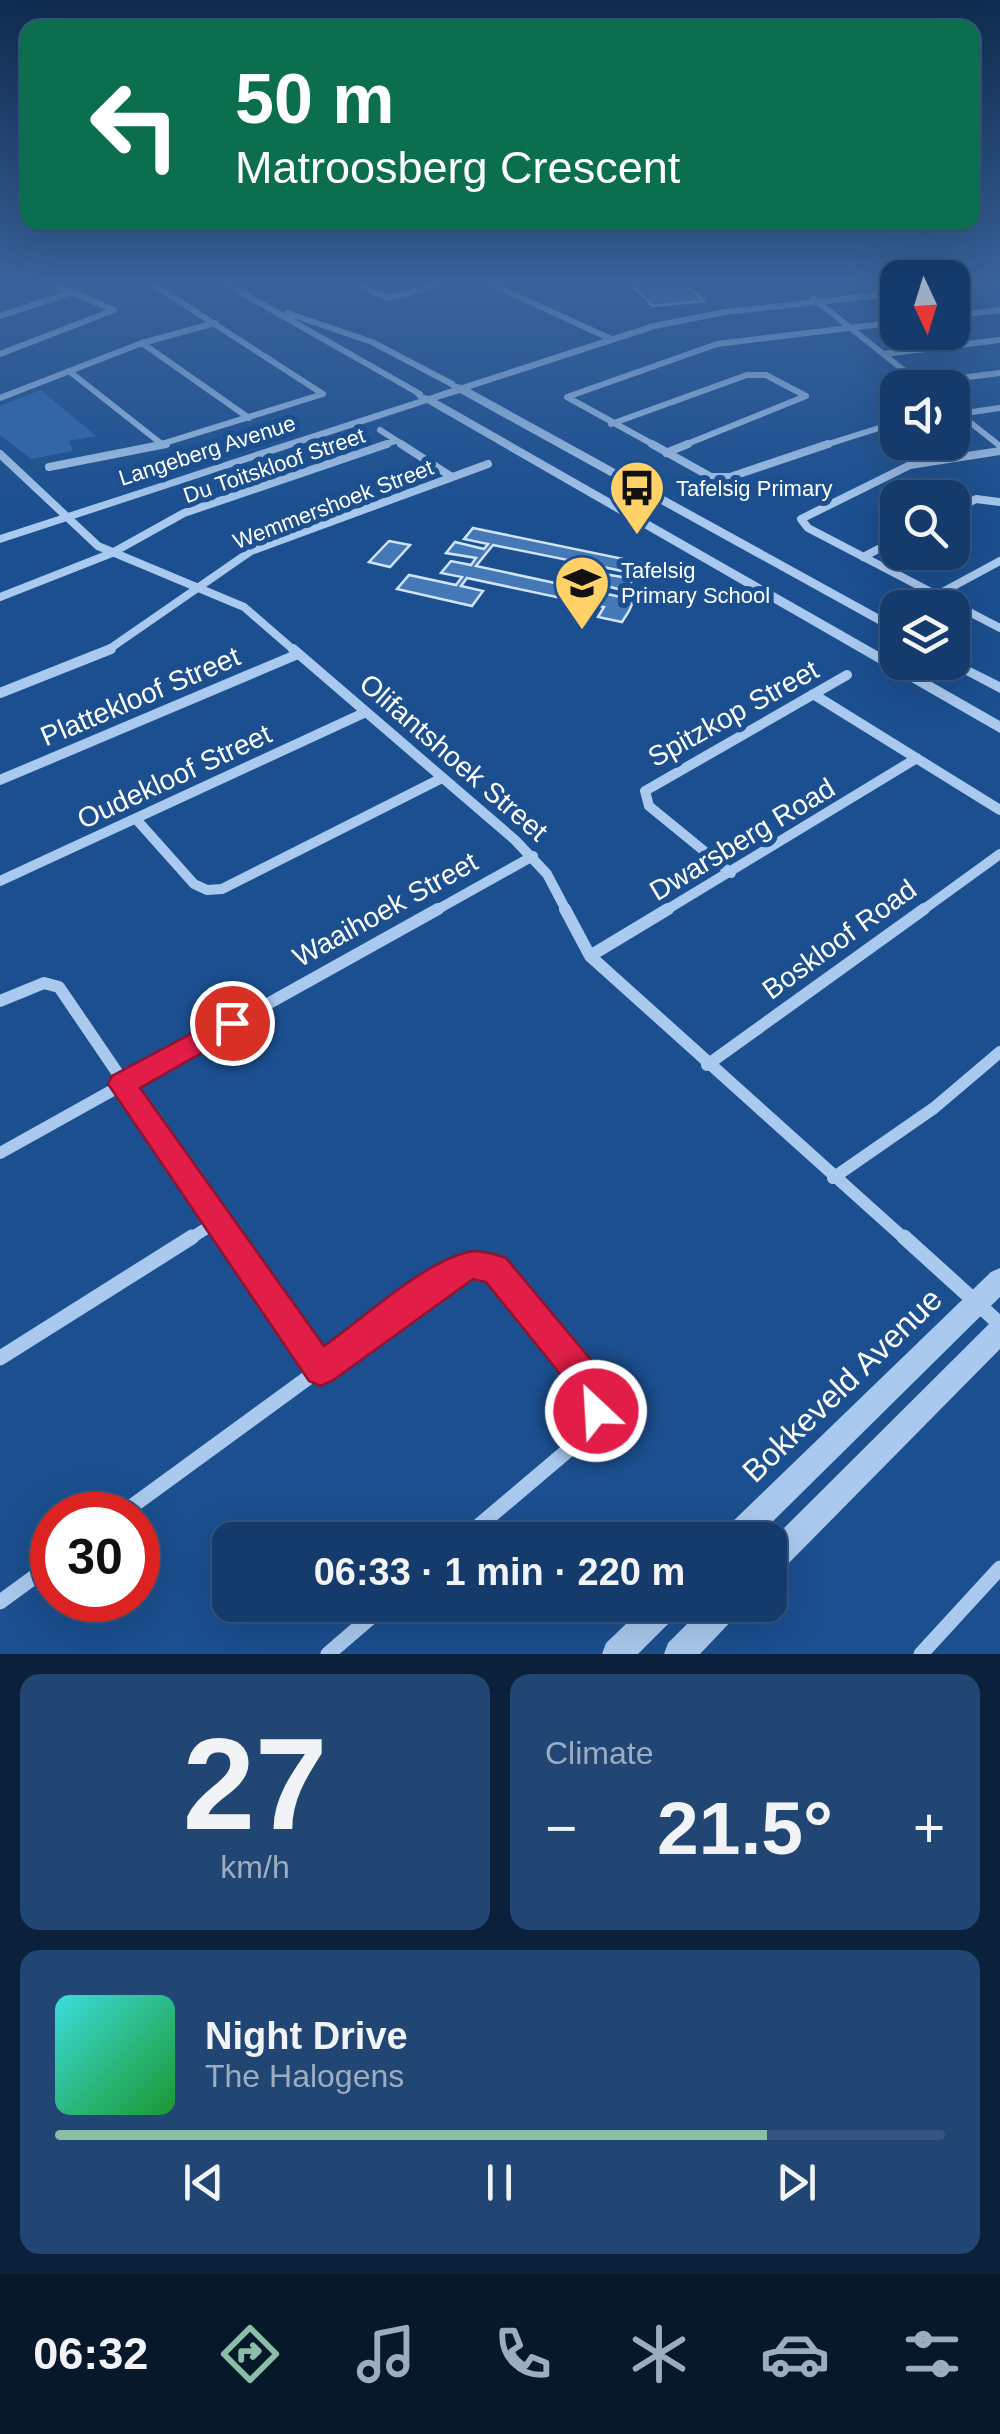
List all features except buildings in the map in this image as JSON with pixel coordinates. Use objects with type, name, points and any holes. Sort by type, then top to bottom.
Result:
[{"type":"street","points":[[0,398],[97,360]]},
{"type":"street","points":[[167,360],[249,418]]},
{"type":"street","points":[[49,468],[163,445],[316,398],[322,389],[276,360]]},
{"type":"street","points":[[360,360],[1000,728]]},
{"type":"street","points":[[405,360],[880,622]]},
{"type":"street","name":"Langeberg Avenue","points":[[0,538],[62,514],[535,360]]},
{"type":"street","points":[[671,360],[567,397],[711,477],[736,478],[844,434],[880,426]]},
{"type":"street","points":[[69,371],[163,445]]},
{"type":"street","points":[[970,378],[1000,373]]},
{"type":"street","points":[[611,424],[747,375],[766,375],[806,396],[666,453]]},
{"type":"street","points":[[970,411],[1000,408]]},
{"type":"street","points":[[970,424],[1000,448]]},
{"type":"street","points":[[380,430],[452,477]]},
{"type":"street","name":"Du Toitskloof Street","points":[[0,597],[112,553],[184,514],[396,441]]},
{"type":"street","points":[[928,590],[804,526],[803,515],[910,465],[1000,448]]},
{"type":"street","name":"Olifantshoek Street","points":[[0,454],[62,514],[112,553],[244,607],[532,856],[547,874],[590,956],[1000,1327]]},
{"type":"street","name":"Wemmershoek Street","points":[[0,694],[112,649],[251,551],[488,464]]},
{"type":"street","points":[[970,502],[1000,502]]},
{"type":"street","name":"Langeberg Avenue","points":[[0,530],[62,514]]},
{"type":"street","points":[[863,556],[880,548]]},
{"type":"street","points":[[946,590],[1000,561]]},
{"type":"street","points":[[970,612],[1000,628]]},
{"type":"street","name":"Plattekloof Street","points":[[0,780],[298,654]]},
{"type":"street","points":[[970,672],[1000,688]]},
{"type":"street","name":"Spitzkop Street","points":[[731,873],[649,806],[646,791],[847,675]]},
{"type":"street","points":[[813,694],[1000,810]]},
{"type":"street","name":"Oudekloof Street","points":[[0,881],[366,712]]},
{"type":"street","name":"Dwarsberg Road","points":[[590,956],[917,758]]},
{"type":"street","points":[[136,819],[194,884],[207,890],[222,889],[442,778]]},
{"type":"street","name":"Boskloof Road","points":[[708,1066],[1000,854]]},
{"type":"street","name":"Waaihoek Street","points":[[0,1153],[532,856]]},
{"type":"street","points":[[0,1001],[44,984],[59,988],[320,1370]]},
{"type":"street","points":[[832,1178],[934,1108],[1000,1052]]},
{"type":"street","points":[[0,1358],[218,1221]]},
{"type":"street","points":[[152,1492],[453,1272],[473,1265],[495,1268],[594,1390],[596,1411],[586,1434],[483,1522]]},
{"type":"street","name":"Bokkeveld Avenue","points":[[752,1522],[1000,1280]]},
{"type":"street","points":[[787,1545],[1000,1327]]},
{"type":"street","points":[[921,1654],[1000,1568]]},
{"type":"street","points":[[0,1602],[30,1580]]},
{"type":"street","points":[[328,1654],[366,1622]]},
{"type":"street","points":[[617,1654],[650,1622]]},
{"type":"street","points":[[679,1654],[711,1622]]},
{"type":"shaded area","points":[[41,390],[96,436],[69,441],[73,451],[31,459],[0,435],[0,406]]},
{"type":"place","name":"Tafelsig Primary","points":[[637,537]]},
{"type":"place","name":"Tafelsig Primary School","points":[[582,632]]},
{"type":"route","points":[[232,1023],[122,1084],[320,1370],[453,1272],[473,1265],[495,1268],[594,1390],[596,1411]]}]
